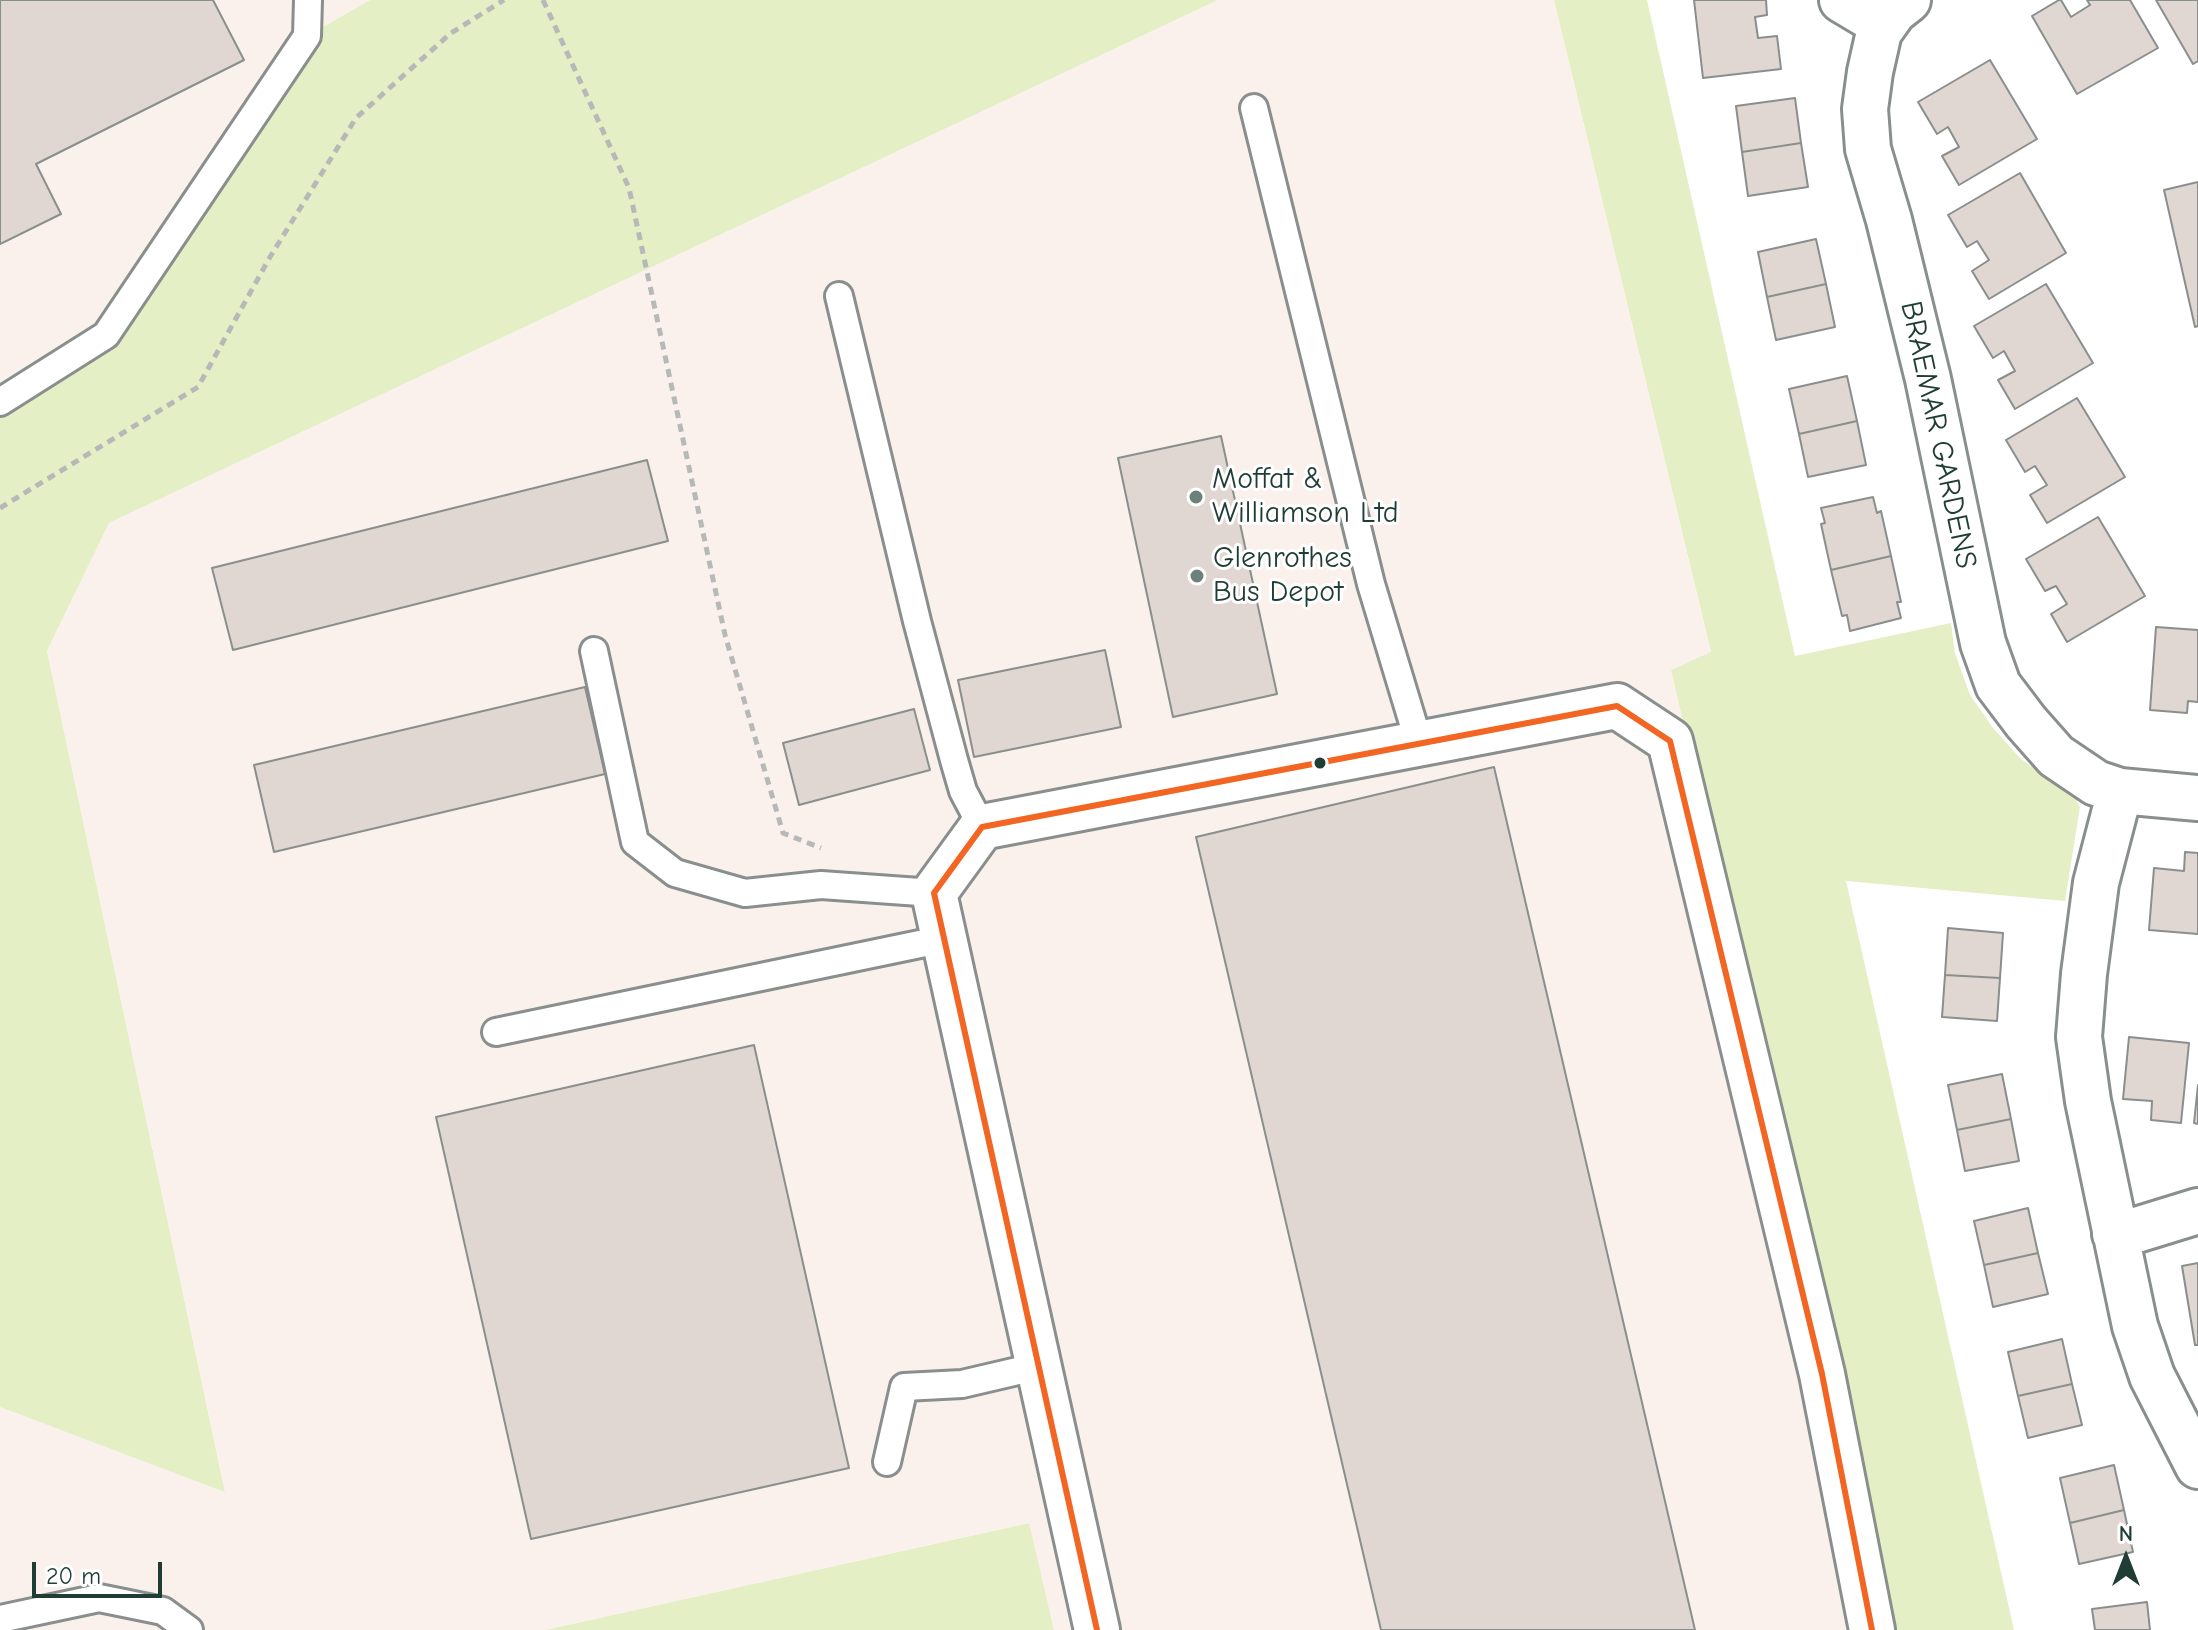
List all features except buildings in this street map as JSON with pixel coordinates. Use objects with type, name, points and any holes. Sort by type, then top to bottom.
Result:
[{"type":"street","name":"BRAEMAR GARDENS","points":[[1842,0],[1896,12],[1879,32],[1870,72],[1865,109],[1868,149],[1928,379],[1983,643],[1998,685],[2056,756],[2096,783],[2120,791],[2198,798]]},
{"type":"street","points":[[1097,1630],[934,893],[982,827],[1617,706],[1670,741],[1822,1374],[1872,1630]]},
{"type":"street","points":[[2120,791],[2096,883],[2079,1037],[2088,1101],[2135,1326],[2152,1376],[2198,1466]]},
{"type":"street","points":[[2115,1234],[2198,1211]]},
{"type":"lane","points":[[0,402],[106,335],[307,36],[308,0]]},
{"type":"lane","points":[[1254,108],[1371,584],[1419,743]]},
{"type":"lane","points":[[839,296],[917,621],[954,760],[963,791],[982,827]]},
{"type":"lane","points":[[594,651],[635,842],[675,873],[745,893],[821,885],[934,893]]},
{"type":"lane","points":[[496,1032],[944,939]]},
{"type":"lane","points":[[887,1462],[904,1387],[962,1384],[1039,1366]]},
{"type":"lane","points":[[0,1619],[99,1598],[163,1611],[189,1630]]},
{"type":"path","points":[[0,508],[198,387],[270,257],[356,118],[451,33],[504,0]]},
{"type":"path","points":[[543,0],[629,188],[725,635],[783,833],[824,849]]},
{"type":"shaded area","points":[[0,0],[370,0],[307,36],[106,335],[0,402]]},
{"type":"shaded area","points":[[1218,0],[1554,0],[1711,653],[1671,670],[1895,1630],[1054,1630],[1028,1523],[545,1630],[0,1630],[0,1407],[225,1491],[47,651],[109,523]]},
{"type":"green space","points":[[370,0],[1218,0],[109,523],[47,651],[225,1492],[0,1407],[0,402],[106,335],[307,36]]},
{"type":"green space","points":[[1554,0],[1647,0],[1795,656],[1951,623],[1955,653],[1970,695],[1993,728],[2021,759],[2075,797],[2080,807],[2065,901],[1846,881],[2014,1630],[1895,1630],[1671,670],[1711,652]]},
{"type":"green space","points":[[1029,1523],[1054,1630],[545,1630]]},
{"type":"transit line","points":[[1097,1630],[934,893],[982,827],[1617,706],[1670,741],[1822,1374],[1872,1630]]},
{"type":"place","name":"Moffat & Williamson Ltd","points":[[1196,497]]},
{"type":"place","name":"Glenrothes Bus Depot","points":[[1197,576]]}]
